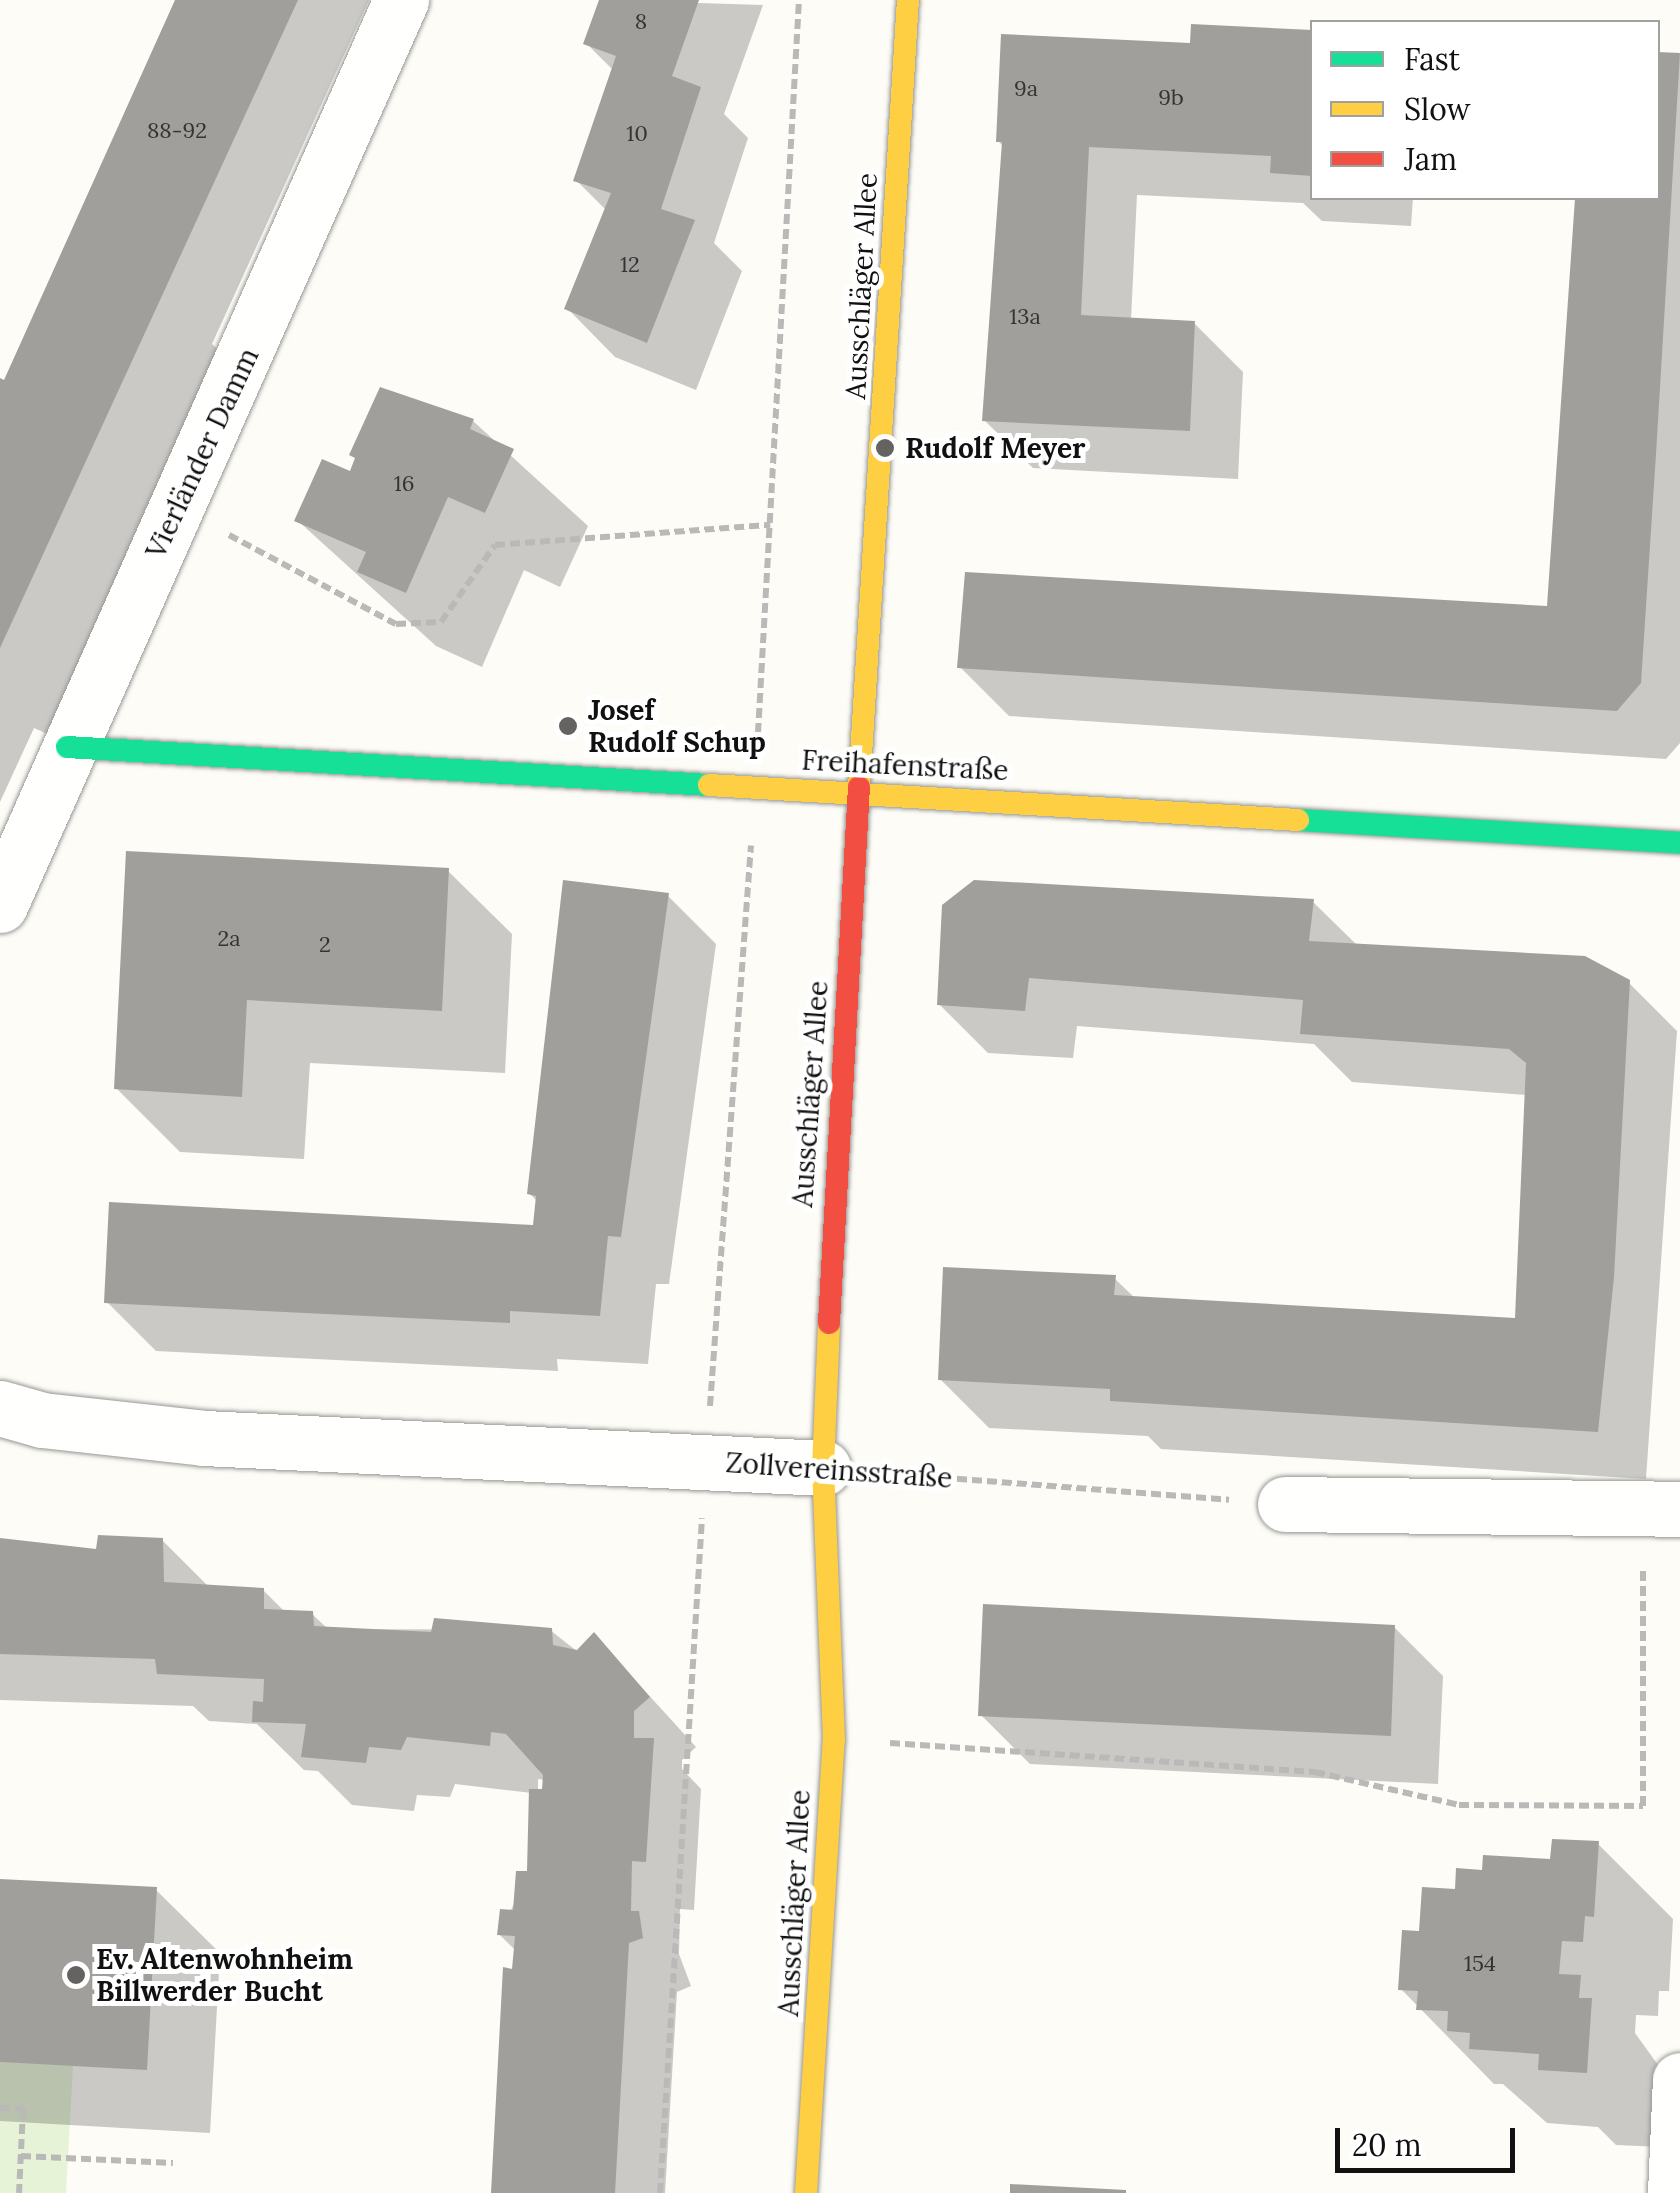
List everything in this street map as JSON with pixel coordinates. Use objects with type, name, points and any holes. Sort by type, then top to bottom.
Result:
[{"type":"street","name":"Vierländer Damm","points":[[0,906],[67,747],[401,0]]},
{"type":"street","name":"Ausschläger Allee","points":[[806,2193],[834,1740],[823,1468],[834,1184],[908,0]]},
{"type":"street","name":"Freihafenstraße","points":[[67,747],[1680,843]]},
{"type":"street","name":"Zollvereinsstraße","points":[[0,1408],[42,1420],[204,1438],[823,1468]]},
{"type":"street","points":[[1285,1504],[1661,1509]]},
{"type":"street","points":[[1675,2193],[1680,2080]]},
{"type":"path","points":[[660,2193],[706,1460],[755,786],[800,0]]},
{"type":"path","points":[[263,553],[396,624],[441,622],[495,545],[770,525]]},
{"type":"path","name":"Zollvereinsstraße","points":[[823,1468],[1285,1504]]},
{"type":"path","points":[[834,1740],[1315,1772],[1459,1805],[1643,1806],[1661,1509]]},
{"type":"path","points":[[0,2108],[22,2109],[19,2193]]},
{"type":"path","points":[[21,2156],[173,2163]]},
{"type":"green space","points":[[0,2062],[73,2066],[66,2193],[0,2193]]},
{"type":"building","points":[[175,0],[298,0],[0,648],[0,378],[4,380]]},
{"type":"building","points":[[599,0],[699,0],[672,76],[701,87],[661,209],[695,220],[647,343],[564,309],[611,193],[573,181],[616,56],[583,44]]},
{"type":"building","points":[[1191,24],[1310,30],[1310,176],[1270,173],[1271,156],[1089,147],[1081,315],[1195,321],[1190,431],[982,421],[1002,142],[996,142],[1001,34],[1190,43]]},
{"type":"building","points":[[1660,52],[1680,53],[1641,683],[1617,711],[957,668],[965,572],[1547,606],[1575,200],[1660,200]]},
{"type":"building","points":[[380,387],[474,419],[470,429],[514,449],[485,513],[448,497],[406,593],[357,572],[366,552],[294,521],[322,459],[350,471],[355,458],[349,455]]},
{"type":"building","points":[[126,851],[449,868],[442,1011],[247,1000],[242,1097],[114,1089]]},
{"type":"building","points":[[563,880],[669,893],[621,1237],[608,1236],[600,1316],[510,1311],[510,1323],[104,1303],[109,1202],[533,1225],[536,1196],[527,1194]]},
{"type":"building","points":[[974,880],[1314,899],[1309,941],[1585,956],[1630,980],[1614,1277],[1598,1432],[1110,1401],[1110,1389],[938,1380],[943,1267],[1116,1275],[1114,1295],[1515,1318],[1526,1063],[1509,1049],[1300,1034],[1303,1000],[1029,978],[1025,1011],[937,1005],[942,905]]},
{"type":"building","points":[[98,1535],[163,1538],[164,1582],[264,1588],[264,1609],[313,1611],[314,1626],[431,1632],[434,1618],[552,1628],[553,1645],[577,1650],[594,1632],[650,1697],[634,1711],[634,1738],[654,1738],[646,1862],[632,1861],[631,1911],[639,1911],[643,1938],[629,1943],[615,2193],[491,2193],[503,1967],[512,1969],[515,1936],[497,1935],[500,1909],[513,1910],[516,1871],[527,1871],[529,1789],[542,1789],[543,1775],[506,1734],[491,1732],[490,1746],[407,1737],[401,1750],[369,1747],[366,1763],[301,1757],[306,1724],[252,1722],[253,1701],[263,1702],[264,1679],[157,1674],[155,1659],[0,1654],[0,1538],[96,1549]]},
{"type":"building","points":[[983,1604],[1395,1625],[1391,1736],[978,1716]]},
{"type":"building","points":[[1552,1839],[1599,1841],[1594,1917],[1585,1916],[1583,1942],[1562,1941],[1559,1974],[1581,1975],[1579,1998],[1592,1998],[1587,2073],[1538,2070],[1539,2054],[1469,2049],[1470,2033],[1447,2031],[1448,2011],[1416,2010],[1418,1991],[1398,1990],[1402,1930],[1419,1931],[1422,1887],[1455,1889],[1456,1868],[1482,1870],[1483,1855],[1550,1859]]},
{"type":"building","name":"Ev. Altenwohnheim Billwerder Bucht","points":[[0,1879],[157,1887],[147,2070],[0,2062]]},
{"type":"building","points":[[1010,2184],[1126,2190],[1126,2193],[1010,2193]]},
{"type":"traffic: fast","points":[[67,747],[709,785]]},
{"type":"traffic: fast","points":[[1298,820],[1680,843]]},
{"type":"traffic: slow","points":[[859,787],[908,0]]},
{"type":"traffic: slow","points":[[709,785],[1298,820]]},
{"type":"traffic: slow","points":[[806,2193],[834,1740],[823,1468],[829,1323]]},
{"type":"traffic: jam","points":[[829,1323],[859,787]]},
{"type":"place","name":"Rudolf Meyer","points":[[885,448]]},
{"type":"place","name":"Josef Rudolf Schup","points":[[568,726]]},
{"type":"place","name":"Ev. Altenwohnheim Billwerder Bucht","points":[[76,1975]]}]
